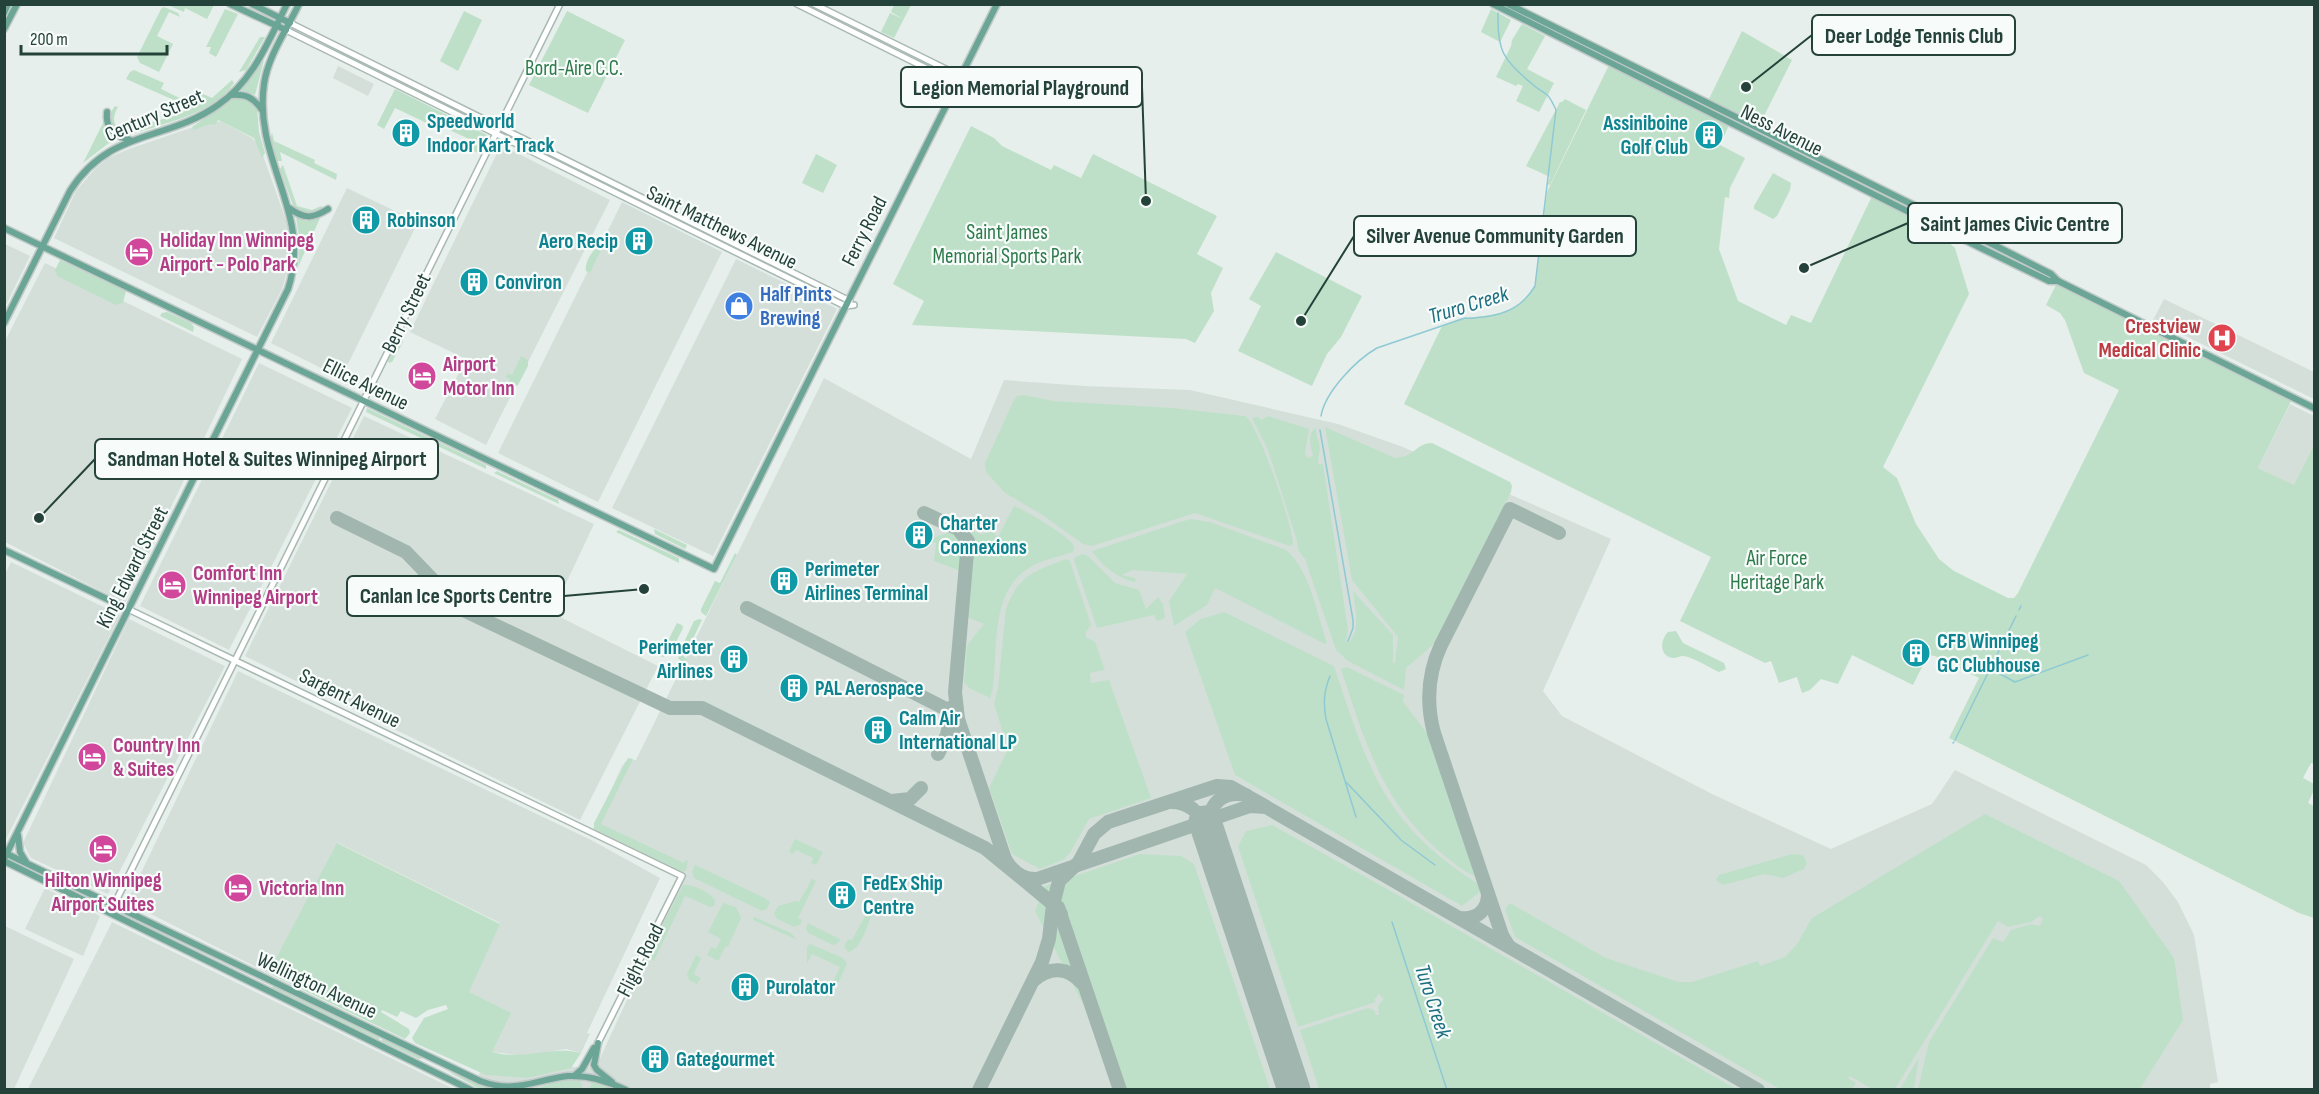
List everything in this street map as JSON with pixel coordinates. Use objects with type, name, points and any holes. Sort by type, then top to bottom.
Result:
[{"type":"main road","points":[[4,13],[8,4]]},
{"type":"main road","points":[[4,29],[16,4]]},
{"type":"main road","name":"Saint Matthews Avenue","points":[[230,4],[286,30]]},
{"type":"main road","name":"Saint Matthews Avenue","points":[[252,4],[290,23]]},
{"type":"main road","name":"Century Street","points":[[4,323],[70,191],[80,177],[103,155],[131,140],[201,115],[230,95],[253,70],[287,4]]},
{"type":"main road","points":[[262,110],[267,72],[299,4]]},
{"type":"main road","name":"Ferry Road","points":[[714,569],[997,4]]},
{"type":"main road","name":"Ness Avenue","points":[[1493,4],[1996,256],[2049,281],[2058,282],[2314,408]]},
{"type":"main road","name":"Ness Avenue","points":[[1508,4],[2051,274],[2058,282]]},
{"type":"main road","points":[[230,95],[249,96],[256,100],[262,110]]},
{"type":"main road","name":"King Edward Street","points":[[5,857],[288,289],[294,270],[295,248],[289,208],[272,161],[262,110]]},
{"type":"main road","points":[[107,112],[106,120],[111,131],[117,136],[131,140]]},
{"type":"main road","points":[[289,208],[307,218],[328,209]]},
{"type":"main road","name":"Ellice Avenue","points":[[4,228],[714,569]]},
{"type":"main road","name":"Sargent Avenue","points":[[4,550],[128,609]]},
{"type":"main road","points":[[18,833],[20,852],[26,862],[32,866]]},
{"type":"main road","name":"Wellington Avenue","points":[[5,857],[257,979],[480,1081],[511,1087],[574,1076],[596,1078],[626,1089]]},
{"type":"main road","name":"Wellington Avenue","points":[[5,857],[32,866],[112,909]]},
{"type":"main road","name":"Wellington Avenue","points":[[257,979],[325,1019],[471,1089]]},
{"type":"main road","points":[[574,1076],[582,1069],[598,1043]]},
{"type":"main road","points":[[598,1043],[594,1065],[600,1073],[616,1085]]},
{"type":"main road","points":[[533,1089],[545,1081]]},
{"type":"street","name":"Berry Street","points":[[112,909],[560,4]]},
{"type":"street","points":[[797,4],[956,83]]},
{"type":"street","points":[[814,4],[960,76]]},
{"type":"street","name":"Saint Matthews Avenue","points":[[290,23],[846,303]]},
{"type":"street","name":"Saint Matthews Avenue","points":[[286,30],[495,134],[846,303]]},
{"type":"street","name":"Sargent Avenue","points":[[128,609],[682,876]]},
{"type":"street","name":"Flight Road","points":[[598,1043],[682,876]]},
{"type":"shaded area","points":[[338,66],[374,84],[368,96],[333,78]]},
{"type":"shaded area","points":[[211,121],[222,122],[252,138],[260,147],[288,226],[290,263],[282,289],[257,337],[54,238],[76,191],[108,158]]},
{"type":"shaded area","points":[[501,145],[610,200],[486,445],[435,419],[466,359],[410,332]]},
{"type":"shaded area","points":[[347,188],[418,222],[341,378],[271,343]]},
{"type":"shaded area","points":[[622,202],[722,252],[598,502],[498,453]]},
{"type":"shaded area","points":[[5,244],[30,256],[5,307]]},
{"type":"shaded area","points":[[736,259],[837,309],[713,556],[612,508]]},
{"type":"shaded area","points":[[45,263],[242,359],[125,603],[5,542],[4,343]]},
{"type":"shaded area","points":[[2164,299],[2314,372],[2314,399],[2153,320]]},
{"type":"shaded area","points":[[259,363],[352,408],[229,650],[140,606]]},
{"type":"shaded area","points":[[824,378],[971,459],[1004,380],[1190,390],[1338,424],[1403,447],[1611,539],[1543,691],[1562,716],[1712,794],[1831,849],[1932,804],[1955,770],[2146,865],[2178,902],[2194,935],[2218,1082],[2210,1084],[2210,1090],[473,1090],[482,1067],[596,1067],[685,874],[593,829],[622,766],[626,761],[636,760]]},
{"type":"shaded area","points":[[2290,404],[2314,416],[2314,445],[2294,486],[2258,468]]},
{"type":"shaded area","points":[[364,416],[594,524],[552,613],[658,666],[580,820],[245,656]]},
{"type":"shaded area","points":[[11,562],[120,615],[5,841],[4,576]]},
{"type":"shaded area","points":[[129,619],[225,666],[108,894],[31,858],[23,843]]},
{"type":"shaded area","points":[[238,671],[591,840],[660,878],[587,1033],[590,1034],[581,1053],[566,1049],[526,1056],[492,1052],[468,992],[500,923],[338,843],[268,973],[127,902]]},
{"type":"shaded area","points":[[45,888],[100,916],[83,956],[25,929]]},
{"type":"shaded area","points":[[112,922],[270,999],[454,1089],[28,1089]]},
{"type":"shaded area","points":[[5,926],[74,959],[14,1089],[5,1089]]},
{"type":"green space","points":[[168,5],[214,5],[207,19],[185,8],[184,12]]},
{"type":"green space","points":[[894,5],[911,5],[894,38],[881,32],[890,13],[903,19],[891,12]]},
{"type":"green space","points":[[164,7],[178,13],[180,17],[169,12],[157,36],[173,44],[159,72],[140,63],[137,57]]},
{"type":"green space","points":[[225,9],[238,14],[216,57],[209,53],[211,47],[206,47]]},
{"type":"green space","points":[[1491,9],[1511,20],[1500,42],[1481,32]]},
{"type":"green space","points":[[464,11],[482,20],[458,71],[440,61]]},
{"type":"green space","name":"Bord-Aire C.C.","points":[[567,11],[625,40],[588,113],[529,85]]},
{"type":"green space","points":[[1522,24],[1545,36],[1527,69],[1554,83],[1539,112],[1516,101],[1523,86],[1518,84],[1516,86],[1496,77],[1512,40]]},
{"type":"green space","points":[[1742,31],[1792,60],[1758,128],[1707,103]]},
{"type":"green space","points":[[260,37],[265,37],[246,70],[239,72]]},
{"type":"green space","points":[[331,44],[499,127],[495,134],[327,50]]},
{"type":"green space","points":[[903,48],[960,76],[956,83],[900,55]]},
{"type":"green space","points":[[264,60],[255,95],[241,90]]},
{"type":"green space","name":"Air Force Heritage Park","points":[[1610,63],[1730,123],[1720,145],[1745,158],[1730,188],[1729,198],[1725,197],[1719,249],[1738,301],[1786,325],[1791,315],[1811,323],[1873,194],[1948,232],[1947,241],[1955,248],[1969,294],[1883,467],[1897,478],[1916,524],[1939,559],[1954,571],[2008,598],[2014,598],[2018,593],[2119,390],[2084,373],[2065,320],[2060,313],[2046,305],[2058,281],[2293,397],[2258,468],[2294,485],[2314,445],[2314,764],[2311,763],[2303,778],[2314,784],[2314,790],[2308,803],[2314,806],[2314,918],[2299,913],[1949,738],[1979,678],[1935,656],[1928,655],[1913,685],[1852,655],[1838,684],[1821,679],[1810,690],[1802,693],[1797,677],[1779,683],[1771,661],[1765,663],[1680,621],[1711,557],[1404,404],[1442,326],[1462,318],[1504,312],[1521,303],[1535,286],[1547,192]]},
{"type":"green space","points":[[134,70],[164,83],[161,89],[192,104],[199,92],[212,98],[232,80],[234,83],[214,103],[201,110],[130,135],[124,135],[114,130],[110,121],[115,106],[118,107],[114,118],[115,124],[125,130],[174,116],[192,108],[126,79]]},
{"type":"green space","points":[[395,89],[487,135],[478,153],[472,150],[476,142],[434,123],[433,126],[395,108],[384,129],[377,125]]},
{"type":"green space","points":[[246,96],[257,107],[259,132],[265,153],[262,158],[254,138],[218,120],[215,125],[210,124],[194,130],[192,127],[234,98]]},
{"type":"green space","points":[[1565,99],[1586,110],[1550,185],[1547,184],[1550,177],[1526,166],[1560,102]]},
{"type":"green space","points":[[103,123],[114,139],[83,163]]},
{"type":"green space","name":"Saint James Memorial Sports Park","points":[[971,126],[994,138],[1002,146],[1051,170],[1054,165],[1081,178],[1093,154],[1217,216],[1197,254],[1223,268],[1211,293],[1214,311],[1195,343],[1186,339],[912,325],[924,301],[893,284]]},
{"type":"green space","points":[[272,132],[274,141],[315,160],[314,163],[337,174],[336,180],[280,152],[282,161],[277,161],[270,141]]},
{"type":"green space","points":[[816,154],[837,165],[823,193],[802,183]]},
{"type":"green space","points":[[568,161],[676,214],[673,221],[565,168]]},
{"type":"green space","points":[[283,165],[297,206],[312,210],[321,206],[322,208],[316,214],[304,215],[294,208],[280,169]]},
{"type":"green space","points":[[1773,173],[1791,183],[1790,190],[1777,216],[1773,219],[1754,209],[1754,206]]},
{"type":"green space","points":[[321,216],[298,267],[300,243],[296,217],[307,221]]},
{"type":"green space","points":[[597,248],[601,250],[590,273],[586,271],[586,265],[590,255]]},
{"type":"green space","points":[[1276,252],[1362,296],[1341,337],[1327,354],[1312,386],[1238,351],[1261,306],[1249,299]]},
{"type":"green space","points":[[60,260],[126,291],[123,303],[116,305],[57,276],[55,270]]},
{"type":"green space","points":[[167,312],[191,323],[194,327],[193,332],[160,316]]},
{"type":"green space","points":[[397,338],[402,339],[403,342],[392,362],[389,363],[387,359]]},
{"type":"green space","points":[[521,356],[528,360],[528,366],[515,387],[508,383],[510,379],[506,377],[508,373],[512,375]]},
{"type":"green space","points":[[1017,396],[1054,401],[1173,408],[1245,416],[1258,437],[1274,477],[1293,544],[1290,546],[1195,513],[1092,546],[1083,544],[1041,514],[1005,493],[986,472],[985,463],[1013,402]]},
{"type":"green space","points":[[367,408],[486,465],[486,469],[366,412]]},
{"type":"green space","points":[[1268,416],[1309,429],[1305,453],[1309,458],[1313,455],[1310,437],[1316,427],[1320,449],[1318,464],[1323,464],[1348,630],[1346,641],[1349,642],[1353,637],[1356,625],[1353,591],[1393,635],[1393,663],[1395,663],[1398,637],[1352,580],[1325,427],[1395,458],[1407,455],[1422,445],[1432,443],[1510,482],[1512,486],[1436,642],[1406,668],[1404,690],[1348,661],[1336,650],[1305,559],[1298,550],[1268,450],[1252,418],[1258,417],[1261,420]]},
{"type":"green space","points":[[497,471],[558,500],[559,504],[494,473]]},
{"type":"green space","points":[[1014,506],[1062,534],[1074,548],[1073,552],[1029,568],[1016,578],[1008,591],[998,622],[993,688],[990,698],[969,688],[964,682],[967,645],[984,624],[967,617],[974,547],[972,538],[966,529],[981,534],[993,532],[998,537]]},
{"type":"green space","points":[[1190,519],[1210,522],[1286,550],[1307,581],[1327,643],[1215,588],[1207,605],[1174,626],[1169,601],[1187,574],[1132,570],[1122,575],[1135,578],[1136,582],[1111,571],[1092,551]]},
{"type":"green space","points":[[654,529],[687,545],[685,549],[655,534]]},
{"type":"green space","points":[[619,530],[679,558],[679,563],[616,532]]},
{"type":"green space","points":[[949,532],[961,543],[963,553],[961,571],[934,561],[936,543],[926,541]]},
{"type":"green space","points":[[735,553],[737,555],[706,616],[701,609],[715,581],[720,583]]},
{"type":"green space","points":[[1083,554],[1088,556],[1115,583],[1139,590],[1146,609],[1158,597],[1163,604],[1165,618],[1157,621],[1154,615],[1097,628],[1074,560],[1075,557]]},
{"type":"green space","points":[[1066,559],[1070,561],[1091,625],[1086,632],[1086,637],[1095,642],[1105,670],[1090,673],[1091,683],[1109,680],[1151,798],[1089,819],[1070,853],[1063,860],[1040,869],[1012,854],[989,788],[1008,749],[994,704],[998,688],[1006,609],[1011,598],[1022,581],[1029,576]]},
{"type":"green space","points":[[1224,612],[1334,666],[1358,735],[1383,791],[1400,816],[1421,839],[1447,862],[1480,885],[1481,891],[1462,906],[1235,775],[1185,632],[1201,619]]},
{"type":"green space","points":[[702,620],[684,657],[687,659],[686,662],[681,661],[678,658],[679,653],[694,621]]},
{"type":"green space","points":[[677,623],[683,628],[670,654],[660,656]]},
{"type":"green space","points":[[1676,631],[1683,643],[1724,663],[1726,669],[1719,672],[1686,657],[1668,657],[1663,651],[1663,639],[1668,632]]},
{"type":"green space","points":[[1347,667],[1404,695],[1403,702],[1430,737],[1476,876],[1456,865],[1424,837],[1391,794],[1368,747],[1359,722],[1341,669]]},
{"type":"green space","points":[[628,758],[633,759],[601,824],[684,863],[688,861],[686,870],[683,872],[594,829],[594,823]]},
{"type":"green space","points":[[1985,814],[2119,881],[2174,958],[2183,1020],[2140,1089],[1918,1089],[1929,1042],[1993,938],[2003,942],[2011,930],[2031,924],[2040,926],[2043,919],[2040,916],[2031,922],[2008,927],[1998,921],[1895,1089],[1872,1089],[1850,1076],[1848,1078],[1856,1083],[1852,1089],[1780,1089],[1515,937],[1505,909],[1510,903],[1606,958],[1679,982],[1692,982],[1758,961],[1760,966],[1785,957],[1797,944],[1812,918]]},
{"type":"green space","points":[[1272,825],[1736,1089],[1319,1089],[1300,1030],[1368,1008],[1379,1015],[1378,1006],[1384,999],[1378,993],[1374,999],[1376,1002],[1298,1027],[1238,847],[1246,831]]},
{"type":"green space","points":[[795,839],[823,852],[816,865],[811,863],[813,858],[796,850],[793,854],[789,852]]},
{"type":"green space","points":[[337,843],[500,924],[469,992],[511,1013],[492,1052],[516,1055],[559,1051],[581,1053],[571,1068],[527,1078],[486,1075],[415,1043],[412,1038],[424,1018],[448,1009],[446,1005],[428,1010],[416,1018],[401,1011],[397,1017],[382,1010],[381,1012],[409,1029],[410,1033],[405,1039],[268,973]]},
{"type":"green space","points":[[1140,854],[1181,856],[1194,864],[1270,1089],[1127,1089],[1035,911],[1045,886]]},
{"type":"green space","points":[[1792,854],[1803,855],[1807,863],[1804,869],[1783,878],[1765,874],[1723,885],[1716,880],[1719,875]]},
{"type":"green space","points":[[695,865],[765,898],[770,902],[767,909],[762,911],[694,878],[692,872]]},
{"type":"green space","points":[[810,878],[816,881],[798,918],[802,920],[800,925],[794,927],[776,918],[774,913],[778,906],[799,902],[811,881]]},
{"type":"green space","points":[[683,885],[705,891],[715,900],[714,906],[710,907],[685,896],[654,961],[650,958],[649,951]]},
{"type":"green space","points":[[723,903],[736,907],[741,918],[728,947],[726,946],[718,961],[707,955],[711,947],[716,949],[721,939],[708,932]]},
{"type":"green space","points":[[867,912],[872,914],[863,937],[857,947],[848,952],[844,946],[848,939],[852,940]]},
{"type":"green space","points":[[754,917],[791,933],[797,940],[753,920]]},
{"type":"green space","points":[[808,923],[840,939],[839,942],[833,945],[808,933],[806,928]]},
{"type":"green space","points":[[810,944],[843,958],[847,964],[839,981],[824,1001],[840,967],[812,954],[807,963],[807,947]]},
{"type":"green space","points":[[696,955],[701,958],[694,974],[701,978],[697,984],[689,980],[687,974]]},
{"type":"green space","points":[[273,986],[380,1037],[379,1040],[272,988]]},
{"type":"green space","points":[[383,1038],[423,1058],[419,1059],[381,1041]]},
{"type":"green space","points":[[1918,1059],[1914,1089],[1900,1089]]},
{"type":"green space","points":[[447,1071],[486,1086],[507,1089],[480,1089]]},
{"type":"green space","points":[[566,1080],[580,1081],[582,1089],[537,1089],[551,1083]]},
{"type":"green space","points":[[592,1082],[596,1082],[619,1090],[589,1090]]},
{"type":"waterway","name":"Truro Creek","points":[[1321,416],[1328,397],[1335,387],[1360,360],[1377,348],[1465,318],[1500,314],[1520,304],[1535,286],[1556,110],[1548,95],[1522,75],[1508,60],[1499,37],[1498,13]]},
{"type":"waterway","name":"Truro Creek","points":[[1320,430],[1353,620],[1353,628],[1348,641]]},
{"type":"waterway","points":[[2019,610],[2021,606]]},
{"type":"waterway","points":[[1955,740],[2016,616]]},
{"type":"waterway","points":[[1991,669],[2015,682],[2088,655]]},
{"type":"waterway","name":"Truro Creek","points":[[1330,676],[1325,697],[1326,719],[1356,817]]},
{"type":"waterway","points":[[1346,782],[1401,840],[1435,865]]},
{"type":"waterway","name":"Turo Creek","points":[[1392,922],[1447,1090]]},
{"type":"taxiway","points":[[1508,945],[1502,935],[1434,733],[1429,699],[1431,677],[1441,645],[1510,509],[1559,533]]},
{"type":"taxiway","points":[[924,513],[958,529],[968,541],[955,692],[958,719]]},
{"type":"taxiway","points":[[337,518],[406,552],[461,609],[670,708],[702,708],[985,848],[1053,904],[1061,914]]},
{"type":"taxiway","points":[[747,608],[952,712],[958,719],[1006,862]]},
{"type":"taxiway","points":[[938,754],[947,735],[953,706]]},
{"type":"taxiway","points":[[979,1090],[1042,962],[1049,939],[1053,905],[1059,881],[1079,862],[1094,834],[1108,822],[1217,786],[1231,787],[1265,806]]},
{"type":"taxiway","points":[[892,801],[910,799],[921,788]]},
{"type":"taxiway","points":[[1230,895],[1212,846],[1209,820],[1212,809],[1219,800],[1225,796],[1246,795]]},
{"type":"taxiway","points":[[1169,802],[1182,803],[1192,809],[1200,817],[1206,829]]},
{"type":"taxiway","points":[[1005,859],[1018,874],[1037,879],[1250,806],[1266,807],[1758,1090]]},
{"type":"taxiway","points":[[1460,918],[1472,917],[1480,913],[1486,905],[1488,894]]},
{"type":"taxiway","points":[[1058,907],[1120,1090]]},
{"type":"taxiway","points":[[1034,980],[1046,972],[1059,970],[1071,974],[1082,983]]},
{"type":"runway","points":[[1205,822],[1294,1090]]},
{"type":"place","name":"Deer Lodge Tennis Club","points":[[1746,87]]},
{"type":"place","name":"Speedworld Indoor Kart Track","points":[[406,133]]},
{"type":"place","name":"Assiniboine Golf Club","points":[[1709,135]]},
{"type":"place","name":"Legion Memorial Playground","points":[[1146,201]]},
{"type":"place","name":"Robinson","points":[[366,220]]},
{"type":"place","name":"Aero Recip","points":[[639,241]]},
{"type":"place","name":"Holiday Inn Winnipeg Airport - Polo Park","points":[[139,252]]},
{"type":"place","name":"Saint James Civic Centre","points":[[1804,268]]},
{"type":"place","name":"Conviron","points":[[474,282]]},
{"type":"place","name":"Half Pints Brewing","points":[[739,306]]},
{"type":"place","name":"Silver Avenue Community Garden","points":[[1301,321]]},
{"type":"place","name":"Crestview Medical Clinic","points":[[2222,338]]},
{"type":"place","name":"Airport Motor Inn","points":[[422,376]]},
{"type":"place","name":"Sandman Hotel & Suites Winnipeg Airport","points":[[39,518]]},
{"type":"place","name":"Charter Connexions","points":[[919,535]]},
{"type":"place","name":"Perimeter Airlines Terminal","points":[[784,581]]},
{"type":"place","name":"Comfort Inn Winnipeg Airport","points":[[172,585]]},
{"type":"place","name":"Canlan Ice Sports Centre","points":[[644,589]]},
{"type":"place","name":"CFB Winnipeg GC Clubhouse","points":[[1916,653]]},
{"type":"place","name":"Perimeter Airlines","points":[[734,659]]},
{"type":"place","name":"PAL Aerospace","points":[[794,688]]},
{"type":"place","name":"Calm Air International LP","points":[[878,730]]},
{"type":"place","name":"Country Inn & Suites","points":[[92,757]]},
{"type":"place","name":"Hilton Winnipeg Airport Suites","points":[[103,849]]},
{"type":"place","name":"Victoria Inn","points":[[238,888]]},
{"type":"place","name":"FedEx Ship Centre","points":[[842,895]]},
{"type":"place","name":"Purolator","points":[[745,987]]},
{"type":"place","name":"Gategourmet","points":[[655,1059]]}]
